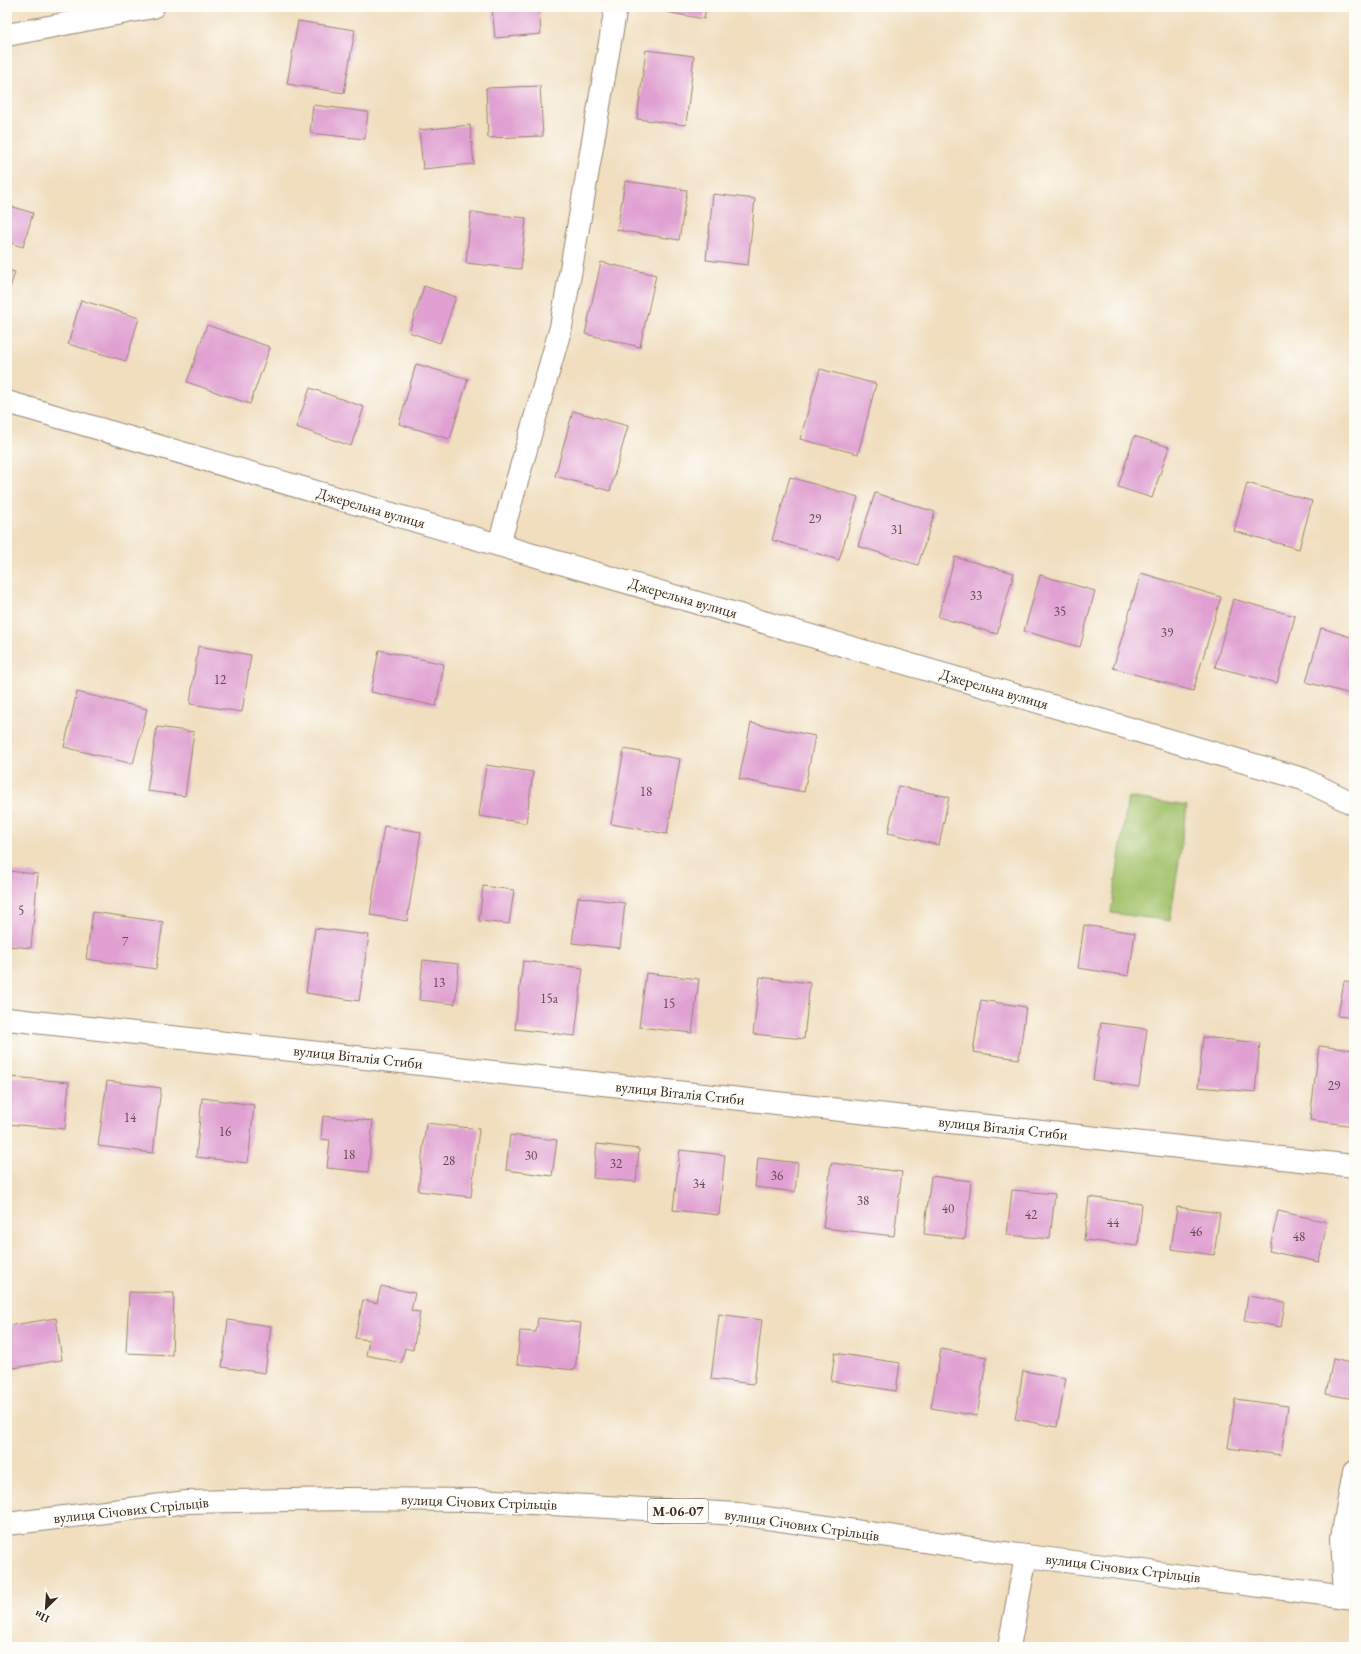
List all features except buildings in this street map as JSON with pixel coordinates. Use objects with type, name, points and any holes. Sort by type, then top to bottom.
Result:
[{"type":"street","points":[[7,35],[153,7]]},
{"type":"street","points":[[499,544],[561,327],[616,7]]},
{"type":"street","name":"Джерельна вулиця","points":[[7,402],[1303,779],[1354,804]]},
{"type":"street","name":"вулиця Віталія Стиби","points":[[7,1019],[1354,1166]]},
{"type":"street","points":[[1349,1598],[1342,1537],[1351,1509],[1354,1472]]},
{"type":"street","name":"вулиця Січових Стрільців","points":[[7,1524],[187,1502],[346,1499],[476,1500],[739,1514],[1026,1556],[1349,1598]]},
{"type":"street","points":[[1009,1647],[1026,1556]]},
{"type":"green space","points":[[1128,797],[1187,806],[1170,921],[1111,913]]}]
